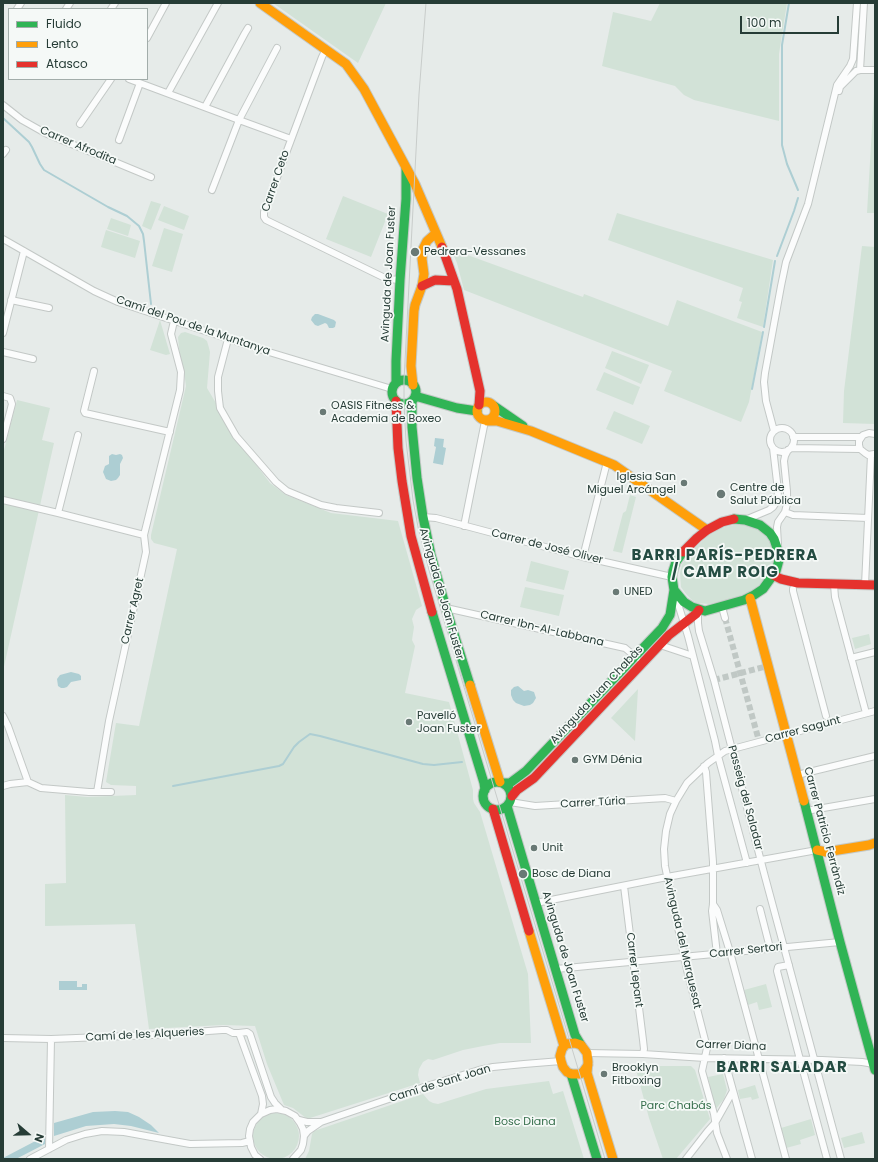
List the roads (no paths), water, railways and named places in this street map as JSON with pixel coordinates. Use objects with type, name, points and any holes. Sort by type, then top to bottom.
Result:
[{"type":"main road","points":[[260,3],[346,64],[358,80],[379,116],[415,184],[436,233],[454,281],[480,391],[478,416],[486,421],[497,421],[531,431],[614,465],[707,530]]},
{"type":"main road","name":"Avinguda de Joan Fuster","points":[[394,386],[406,199],[406,167]]},
{"type":"main road","points":[[413,385],[404,380],[394,386],[392,396],[396,401],[404,404],[408,404],[414,398],[415,390],[411,366],[414,310],[422,286],[424,274],[422,253],[424,244],[436,233]]},
{"type":"main road","points":[[423,264],[432,276],[440,280]]},
{"type":"main road","points":[[422,286],[435,280],[454,281]]},
{"type":"main road","points":[[480,391],[493,405],[531,431]]},
{"type":"main road","points":[[414,398],[457,408],[478,408],[484,402],[493,405],[496,411],[494,417],[486,421]]},
{"type":"main road","name":"Avinguda de Joan Fuster","points":[[414,398],[412,427],[414,456],[423,517],[446,608],[502,782]]},
{"type":"main road","name":"Avinguda de Joan Fuster","points":[[396,401],[402,481],[411,536],[424,586],[485,790]]},
{"type":"main road","points":[[728,520],[745,520],[760,525],[774,539],[778,546],[779,560],[770,580],[762,589],[750,598],[705,611],[686,604],[674,590],[672,576],[676,562],[697,538],[714,525],[728,520]]},
{"type":"main road","points":[[773,575],[795,583],[875,585]]},
{"type":"main road","name":"Avinguda Juan Chabàs","points":[[502,782],[510,783],[526,771],[662,628],[671,611],[674,590]]},
{"type":"main road","name":"Carrer Patricio Ferràndiz","points":[[750,598],[840,942],[875,1066]]},
{"type":"main road","name":"Avinguda Juan Chabàs","points":[[510,802],[517,790],[534,778],[660,645],[699,610]]},
{"type":"main road","points":[[492,782],[502,782],[509,787],[510,802],[500,810],[492,809],[487,806],[483,794],[488,785],[492,782]]},
{"type":"main road","name":"Avinguda de Joan Fuster","points":[[510,802],[536,903],[576,1035],[581,1045]]},
{"type":"main road","points":[[492,809],[564,1046]]},
{"type":"main road","points":[[817,850],[826,852],[875,843]]},
{"type":"main road","points":[[588,1065],[583,1072],[577,1074],[572,1074],[566,1071],[561,1061],[561,1051],[564,1046],[570,1043],[575,1043],[581,1045],[587,1053],[588,1065],[587,1073],[613,1159]]},
{"type":"main road","points":[[572,1074],[597,1159]]},
{"type":"street","points":[[148,36],[166,3]]},
{"type":"street","points":[[168,93],[218,3]]},
{"type":"street","points":[[774,432],[766,401],[764,382],[781,286],[789,255],[808,204],[837,85],[853,59],[857,3]]},
{"type":"street","points":[[860,70],[864,3]]},
{"type":"street","points":[[205,107],[248,28]]},
{"type":"street","points":[[212,190],[239,120],[277,48]]},
{"type":"street","name":"Carrer Ceto","points":[[326,49],[264,212],[265,218],[387,279],[400,280]]},
{"type":"street","points":[[834,101],[840,87],[856,71],[875,70]]},
{"type":"street","points":[[80,124],[110,80]]},
{"type":"street","points":[[132,80],[291,139]]},
{"type":"street","points":[[119,140],[140,83]]},
{"type":"street","name":"Carrer Afrodita","points":[[3,105],[6,111],[45,133],[151,177]]},
{"type":"street","name":"Camí del Pou de la Muntanya","points":[[3,239],[108,298],[228,338],[394,386]]},
{"type":"street","points":[[3,333],[24,251]]},
{"type":"street","points":[[11,300],[48,308]]},
{"type":"street","name":"Carrer Agret","points":[[97,792],[109,721],[146,552],[144,535],[181,385],[180,367],[171,334],[174,321]]},
{"type":"street","points":[[228,338],[218,377],[218,402],[236,436],[276,482],[287,491],[321,505],[379,513]]},
{"type":"street","points":[[3,352],[33,359]]},
{"type":"street","points":[[94,371],[84,411],[85,413],[170,432]]},
{"type":"street","points":[[3,396],[10,398],[12,404],[3,439]]},
{"type":"street","points":[[464,526],[486,421]]},
{"type":"street","points":[[745,520],[769,510],[777,501],[777,482],[773,448],[770,440],[774,432],[780,428],[786,429],[792,434],[793,444],[785,456],[784,461],[788,498],[785,512],[780,518],[777,527],[778,546]]},
{"type":"street","points":[[865,585],[873,454],[864,453],[860,449],[859,445],[863,435],[869,433],[875,434]]},
{"type":"street","points":[[58,513],[78,435]]},
{"type":"street","points":[[793,437],[861,438]]},
{"type":"street","points":[[773,448],[780,452],[789,449],[860,449]]},
{"type":"street","points":[[583,557],[607,462]]},
{"type":"street","points":[[3,500],[144,535]]},
{"type":"street","points":[[785,512],[793,515],[868,518]]},
{"type":"street","name":"Carrer de José Oliver","points":[[423,517],[436,518],[583,557],[672,576]]},
{"type":"street","points":[[834,585],[835,597],[866,713]]},
{"type":"street","points":[[793,589],[826,716]]},
{"type":"street","name":"Passeig del Saladar","points":[[674,590],[688,636],[747,863]]},
{"type":"street","points":[[722,606],[725,618]]},
{"type":"street","name":"Carrer Ibn-Al-Labbana","points":[[446,608],[625,648],[643,663]]},
{"type":"street","name":"Passeig del Saladar","points":[[699,610],[698,623],[700,631],[841,1159]]},
{"type":"street","points":[[688,636],[690,630],[695,629],[700,631]]},
{"type":"street","points":[[660,645],[693,656]]},
{"type":"street","points":[[851,658],[875,652]]},
{"type":"street","name":"Carrer Sagunt","points":[[732,749],[875,711]]},
{"type":"street","points":[[3,716],[28,782]]},
{"type":"street","name":"Avinguda del Marquesat","points":[[727,1159],[717,1133],[702,1072],[707,1048],[684,957],[664,858],[666,832],[670,814],[676,801],[688,783],[704,766],[725,751],[732,749]]},
{"type":"street","points":[[797,775],[875,756]]},
{"type":"street","points":[[704,766],[706,772],[713,869],[712,911],[717,954]]},
{"type":"street","points":[[3,786],[28,782],[39,788],[111,792]]},
{"type":"street","name":"Carrer Túria","points":[[510,802],[535,806],[665,798],[676,801]]},
{"type":"street","points":[[806,811],[875,800]]},
{"type":"street","points":[[536,903],[667,877],[817,850]]},
{"type":"street","name":"Carrer Lepant","points":[[624,886],[643,1040],[643,1054]]},
{"type":"street","points":[[713,904],[717,910],[730,952],[786,1159]]},
{"type":"street","points":[[760,909],[770,948]]},
{"type":"street","name":"Carrer Sertori","points":[[556,969],[840,942]]},
{"type":"street","points":[[789,965],[778,967],[777,971],[827,1159]]},
{"type":"street","name":"Camí de les Alqueries","points":[[3,1038],[51,1039],[153,1035],[222,1030],[239,1034],[247,1032],[250,1034],[271,1097],[281,1110]]},
{"type":"street","points":[[239,1034],[262,1096],[263,1104],[261,1114]]},
{"type":"street","points":[[49,1149],[51,1039]]},
{"type":"street","name":"Carrer Diana","points":[[587,1053],[862,1062],[875,1066]]},
{"type":"street","points":[[724,1058],[752,1159]]},
{"type":"street","name":"Camí de Sant Joan","points":[[304,1136],[308,1131],[321,1122],[423,1087],[479,1070],[493,1067],[561,1061]]},
{"type":"street","points":[[686,1159],[715,1123],[733,1091]]},
{"type":"street","points":[[260,1159],[253,1151],[250,1142],[250,1129],[253,1122],[261,1114],[270,1110],[281,1110],[291,1113],[299,1120],[303,1129],[303,1144],[301,1150],[293,1159]]},
{"type":"street","name":"Camí de Sant Joan","points":[[299,1120],[307,1122],[321,1122]]},
{"type":"street","points":[[30,1159],[75,1136],[93,1132],[124,1132],[190,1144],[250,1142]]},
{"type":"water","points":[[315,314],[334,320],[336,322],[335,327],[329,328],[325,323],[318,326],[315,325],[311,320]]},
{"type":"water","points":[[435,438],[444,439],[443,447],[446,448],[443,465],[433,463],[436,447],[434,446]]},
{"type":"water","points":[[112,454],[120,454],[123,458],[120,464],[120,475],[116,480],[111,481],[106,479],[103,472],[105,466],[109,464],[109,456]]},
{"type":"water","points":[[71,672],[79,674],[81,676],[81,680],[71,682],[64,688],[58,686],[57,679],[60,675]]},
{"type":"water","points":[[518,686],[524,691],[528,690],[534,692],[536,698],[533,703],[524,706],[513,700],[511,690]]},
{"type":"water","points":[[59,981],[77,981],[77,987],[82,987],[82,984],[87,984],[87,990],[59,990]]},
{"type":"water","points":[[93,1112],[128,1112],[139,1117],[151,1125],[159,1133],[131,1126],[114,1124],[86,1126],[54,1136],[54,1123]]},
{"type":"water","points":[[45,1136],[45,1144],[16,1159],[3,1159],[3,1158]]},
{"type":"waterway","points":[[789,3],[782,45],[782,145],[787,164],[798,190]]},
{"type":"waterway","points":[[3,118],[29,142],[44,170],[108,207],[127,216],[139,226],[143,234],[151,304]]},
{"type":"waterway","points":[[777,256],[798,198]]},
{"type":"waterway","points":[[764,327],[775,261]]},
{"type":"waterway","points":[[752,389],[763,332]]},
{"type":"waterway","points":[[173,786],[279,766],[283,764],[294,747],[310,734],[423,764],[434,765],[462,762]]},
{"type":"tunnel","points":[[725,618],[759,741]]},
{"type":"tunnel","points":[[714,680],[768,666]]},
{"type":"tram line","points":[[426,3],[419,94],[404,380],[406,441],[413,500],[429,570],[605,1159]]},
{"type":"place","name":"Pedrera-Vessanes","points":[[415,252]]},
{"type":"place","name":"OASIS Fitness & Academia de Boxeo","points":[[323,412]]},
{"type":"place","name":"Iglesia San Miguel Arcángel","points":[[684,483]]},
{"type":"place","name":"Centre de Salut Pública","points":[[721,494]]},
{"type":"place","name":"UNED","points":[[616,592]]},
{"type":"place","name":"Pavelló Joan Fuster","points":[[409,722]]},
{"type":"place","name":"GYM Dénia","points":[[575,760]]},
{"type":"place","name":"Unit","points":[[534,848]]},
{"type":"place","name":"Bosc de Diana","points":[[523,874]]},
{"type":"place","name":"Brooklyn Fitboxing","points":[[604,1074]]},
{"type":"district","name":"BARRI PARÍS-PEDRERA / CAMP ROIG","points":[[725,564]]},
{"type":"district","name":"BARRI SALADAR","points":[[782,1068]]},
{"type":"park label","name":"Parc Chabás","points":[[676,1106]]},
{"type":"park label","name":"Bosc Diana","points":[[525,1122]]}]
